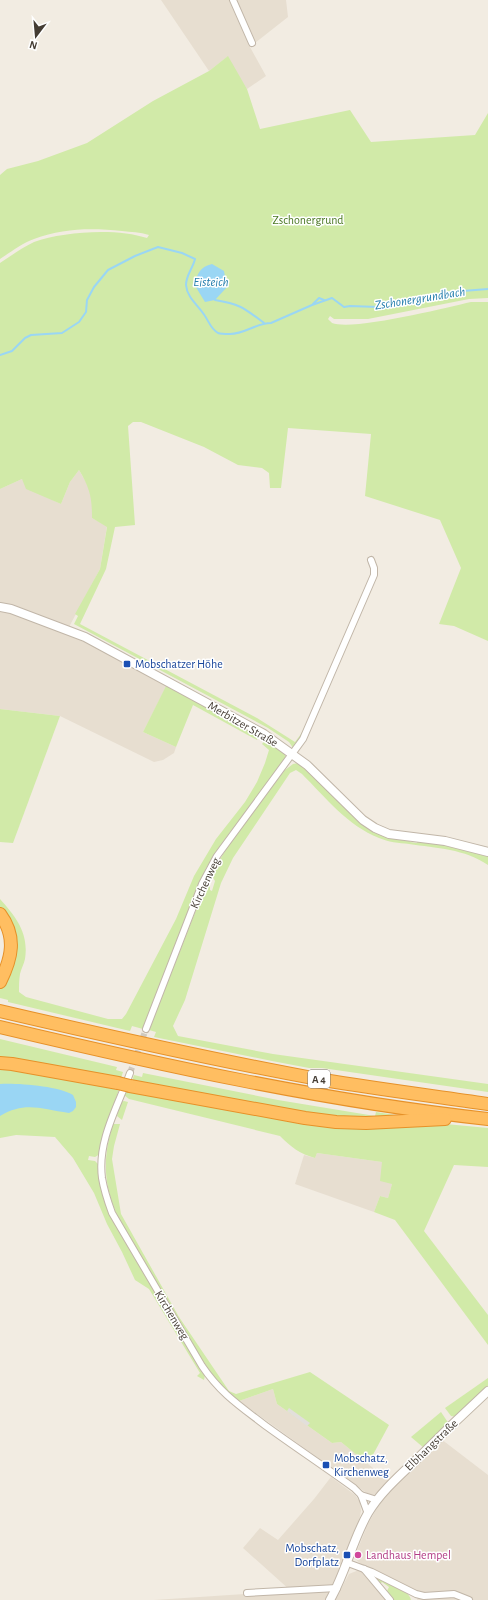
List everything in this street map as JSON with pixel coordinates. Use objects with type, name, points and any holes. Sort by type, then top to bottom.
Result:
[{"type":"highway","points":[[0,914],[9,933],[11,946],[8,966],[0,982]]},
{"type":"highway","points":[[0,928],[4,939],[0,966]]},
{"type":"highway","name":"A 4","points":[[0,1011],[145,1044],[247,1065],[345,1083],[488,1104]]},
{"type":"highway","name":"A 4","points":[[0,1027],[140,1060],[250,1082],[337,1098],[488,1119]]},
{"type":"highway","points":[[0,1063],[124,1084],[305,1118],[336,1122],[366,1123],[473,1117]]},
{"type":"street","points":[[233,0],[252,43]]},
{"type":"street","points":[[293,754],[303,739],[374,575],[374,568],[371,560]]},
{"type":"street","name":"Merbitzer Straße","points":[[0,607],[11,609],[85,637],[264,734],[307,765],[363,820],[375,828],[389,834],[445,841],[488,852]]},
{"type":"street","name":"Kirchenweg","points":[[146,1029],[202,884],[217,856],[293,754]]},
{"type":"street","name":"Kirchenweg","points":[[130,1073],[110,1123],[104,1143],[102,1159],[102,1176],[106,1195],[116,1220],[198,1360],[215,1384],[224,1394],[248,1412],[354,1488],[361,1495],[368,1514]]},
{"type":"street","name":"Elbhangstraße","points":[[330,1600],[337,1588],[368,1514],[377,1500],[428,1448],[488,1391]]},
{"type":"street","name":"Kirchenweg","points":[[361,1495],[377,1500]]},
{"type":"street","points":[[348,1562],[372,1572],[415,1597],[454,1594],[468,1600]]},
{"type":"street","points":[[364,1569],[390,1600]]},
{"type":"street","points":[[247,1593],[337,1588]]},
{"type":"shaded area","points":[[161,0],[286,0],[288,17],[250,47],[266,76],[247,89],[227,57],[209,71]]},
{"type":"shaded area","points":[[79,470],[88,486],[92,500],[92,518],[107,526],[100,569],[69,627],[66,626],[64,631],[167,685],[143,732],[176,747],[174,753],[163,760],[154,762],[60,716],[0,709],[0,489],[22,479],[46,497],[61,504],[70,482]]},
{"type":"shaded area","points":[[317,1153],[382,1162],[392,1184],[388,1198],[380,1196],[374,1212],[295,1184],[304,1155],[315,1158]]},
{"type":"shaded area","points":[[273,1389],[277,1404],[332,1443],[341,1442],[389,1481],[376,1495],[368,1494],[239,1401]]},
{"type":"shaded area","points":[[289,1408],[310,1423],[307,1426],[287,1411]]},
{"type":"shaded area","points":[[441,1439],[488,1475],[488,1600],[417,1600],[418,1597],[413,1589],[361,1564],[354,1558],[368,1524],[378,1506],[390,1491]]},
{"type":"shaded area","points":[[331,1477],[355,1495],[360,1502],[361,1511],[359,1521],[332,1589],[326,1600],[154,1600],[291,1591],[243,1548],[260,1528],[278,1540]]},
{"type":"shaded area","points":[[359,1570],[365,1574],[388,1600],[335,1600],[349,1574]]},
{"type":"green space","name":"Zschonergrund","points":[[228,56],[247,89],[260,129],[350,110],[371,142],[475,135],[488,113],[488,298],[469,299],[368,319],[334,319],[330,316],[328,319],[332,323],[343,325],[359,324],[400,318],[471,302],[488,302],[488,641],[454,626],[439,624],[461,568],[440,520],[365,496],[371,434],[288,428],[281,488],[270,488],[269,473],[262,468],[238,465],[204,447],[141,422],[133,422],[128,426],[135,525],[115,527],[106,569],[80,624],[257,718],[295,742],[310,716],[302,739],[294,748],[289,742],[268,728],[74,624],[78,616],[75,614],[100,569],[107,527],[92,518],[90,493],[79,470],[70,482],[61,504],[26,489],[22,479],[0,489],[0,263],[34,242],[60,235],[106,232],[135,235],[147,238],[149,235],[136,232],[100,229],[67,231],[45,235],[30,241],[21,245],[0,259],[0,175],[7,169],[38,161],[87,143],[153,101],[209,71]]},
{"type":"green space","points":[[166,686],[259,735],[257,740],[193,705],[176,747],[143,732]]},
{"type":"green space","points":[[0,709],[60,716],[13,843],[0,842]]},
{"type":"green space","points":[[266,739],[285,753],[285,761],[230,832],[206,868],[143,1029],[132,1026],[130,1031],[8,1002],[8,1000],[0,998],[0,989],[11,967],[0,910],[0,899],[16,919],[25,941],[25,959],[20,974],[19,992],[26,997],[108,1019],[122,1019],[176,919],[194,876],[216,839],[245,802],[257,782],[269,750],[262,744]]},
{"type":"green space","points":[[293,764],[301,764],[359,821],[409,839],[410,842],[417,843],[418,840],[446,844],[488,856],[488,865],[460,852],[394,842],[368,833],[347,819],[302,774],[296,770],[290,773],[233,858],[221,883],[185,1000],[173,1026],[178,1036],[273,1054],[488,1084],[488,1092],[322,1068],[309,1068],[154,1037],[156,1032],[149,1030],[207,882],[210,882],[210,890],[212,891],[215,881],[211,874],[233,838],[285,770]]},
{"type":"green space","points":[[0,1039],[117,1067],[116,1070],[123,1072],[121,1078],[0,1060]]},
{"type":"green space","points":[[0,1069],[11,1069],[119,1089],[101,1144],[100,1154],[95,1157],[89,1156],[88,1160],[95,1161],[98,1164],[103,1194],[114,1221],[158,1298],[205,1375],[204,1380],[197,1376],[200,1373],[149,1289],[135,1280],[107,1224],[94,1193],[73,1158],[55,1137],[16,1135],[0,1138]]},
{"type":"green space","points":[[143,1073],[278,1100],[375,1116],[376,1112],[395,1116],[357,1118],[305,1114],[132,1081],[134,1075],[142,1077]]},
{"type":"green space","points":[[127,1090],[302,1122],[435,1123],[488,1128],[488,1167],[454,1165],[424,1231],[488,1315],[488,1345],[395,1220],[374,1212],[380,1196],[388,1198],[392,1184],[380,1181],[382,1162],[317,1153],[315,1158],[296,1150],[280,1136],[129,1099],[124,1095]]},
{"type":"green space","points":[[121,1102],[128,1102],[122,1120],[117,1116]]},
{"type":"green space","points":[[113,1124],[120,1124],[112,1159],[121,1214],[179,1317],[229,1391],[236,1394],[310,1372],[389,1425],[368,1464],[341,1442],[332,1443],[277,1404],[273,1389],[239,1401],[223,1387],[210,1371],[177,1320],[116,1213],[109,1190],[106,1169],[107,1147]]},
{"type":"green space","points":[[488,1378],[488,1388],[457,1417],[451,1416],[445,1408]]},
{"type":"green space","points":[[441,1412],[449,1424],[424,1448],[411,1437]]},
{"type":"green space","points":[[370,1574],[400,1588],[406,1592],[411,1600],[393,1600],[384,1590],[387,1591],[389,1587],[382,1582],[379,1585]]},
{"type":"water","name":"Eisteich","points":[[212,264],[224,271],[227,287],[215,300],[205,302],[194,284],[200,271]]},
{"type":"water","points":[[0,1084],[17,1084],[58,1089],[73,1095],[76,1102],[76,1107],[69,1113],[25,1107],[9,1111],[0,1116]]},
{"type":"waterway","name":"Zschonergrundbach","points":[[0,355],[12,351],[25,338],[31,335],[62,333],[79,322],[86,312],[87,300],[94,287],[108,270],[135,256],[158,247],[182,253],[195,259],[187,278],[187,290],[212,327],[221,334],[235,334],[266,323],[271,323],[332,298],[344,307],[378,307],[450,292],[488,289]]},
{"type":"waterway","name":"Zschonergrundbach","points":[[313,304],[319,298],[324,300]]},
{"type":"waterway","name":"Zschonergrundbach","points":[[215,299],[241,307],[264,323]]},
{"type":"tunnel","points":[[130,1073],[146,1029]]},
{"type":"place","name":"Mobschatzer Höhe","points":[[127,664]]},
{"type":"place","name":"Mobschatz, Kirchenweg","points":[[326,1465]]},
{"type":"place","name":"Mobschatz, Dorfplatz","points":[[347,1555]]},
{"type":"place","name":"Landhaus Hempel","points":[[358,1555]]}]
